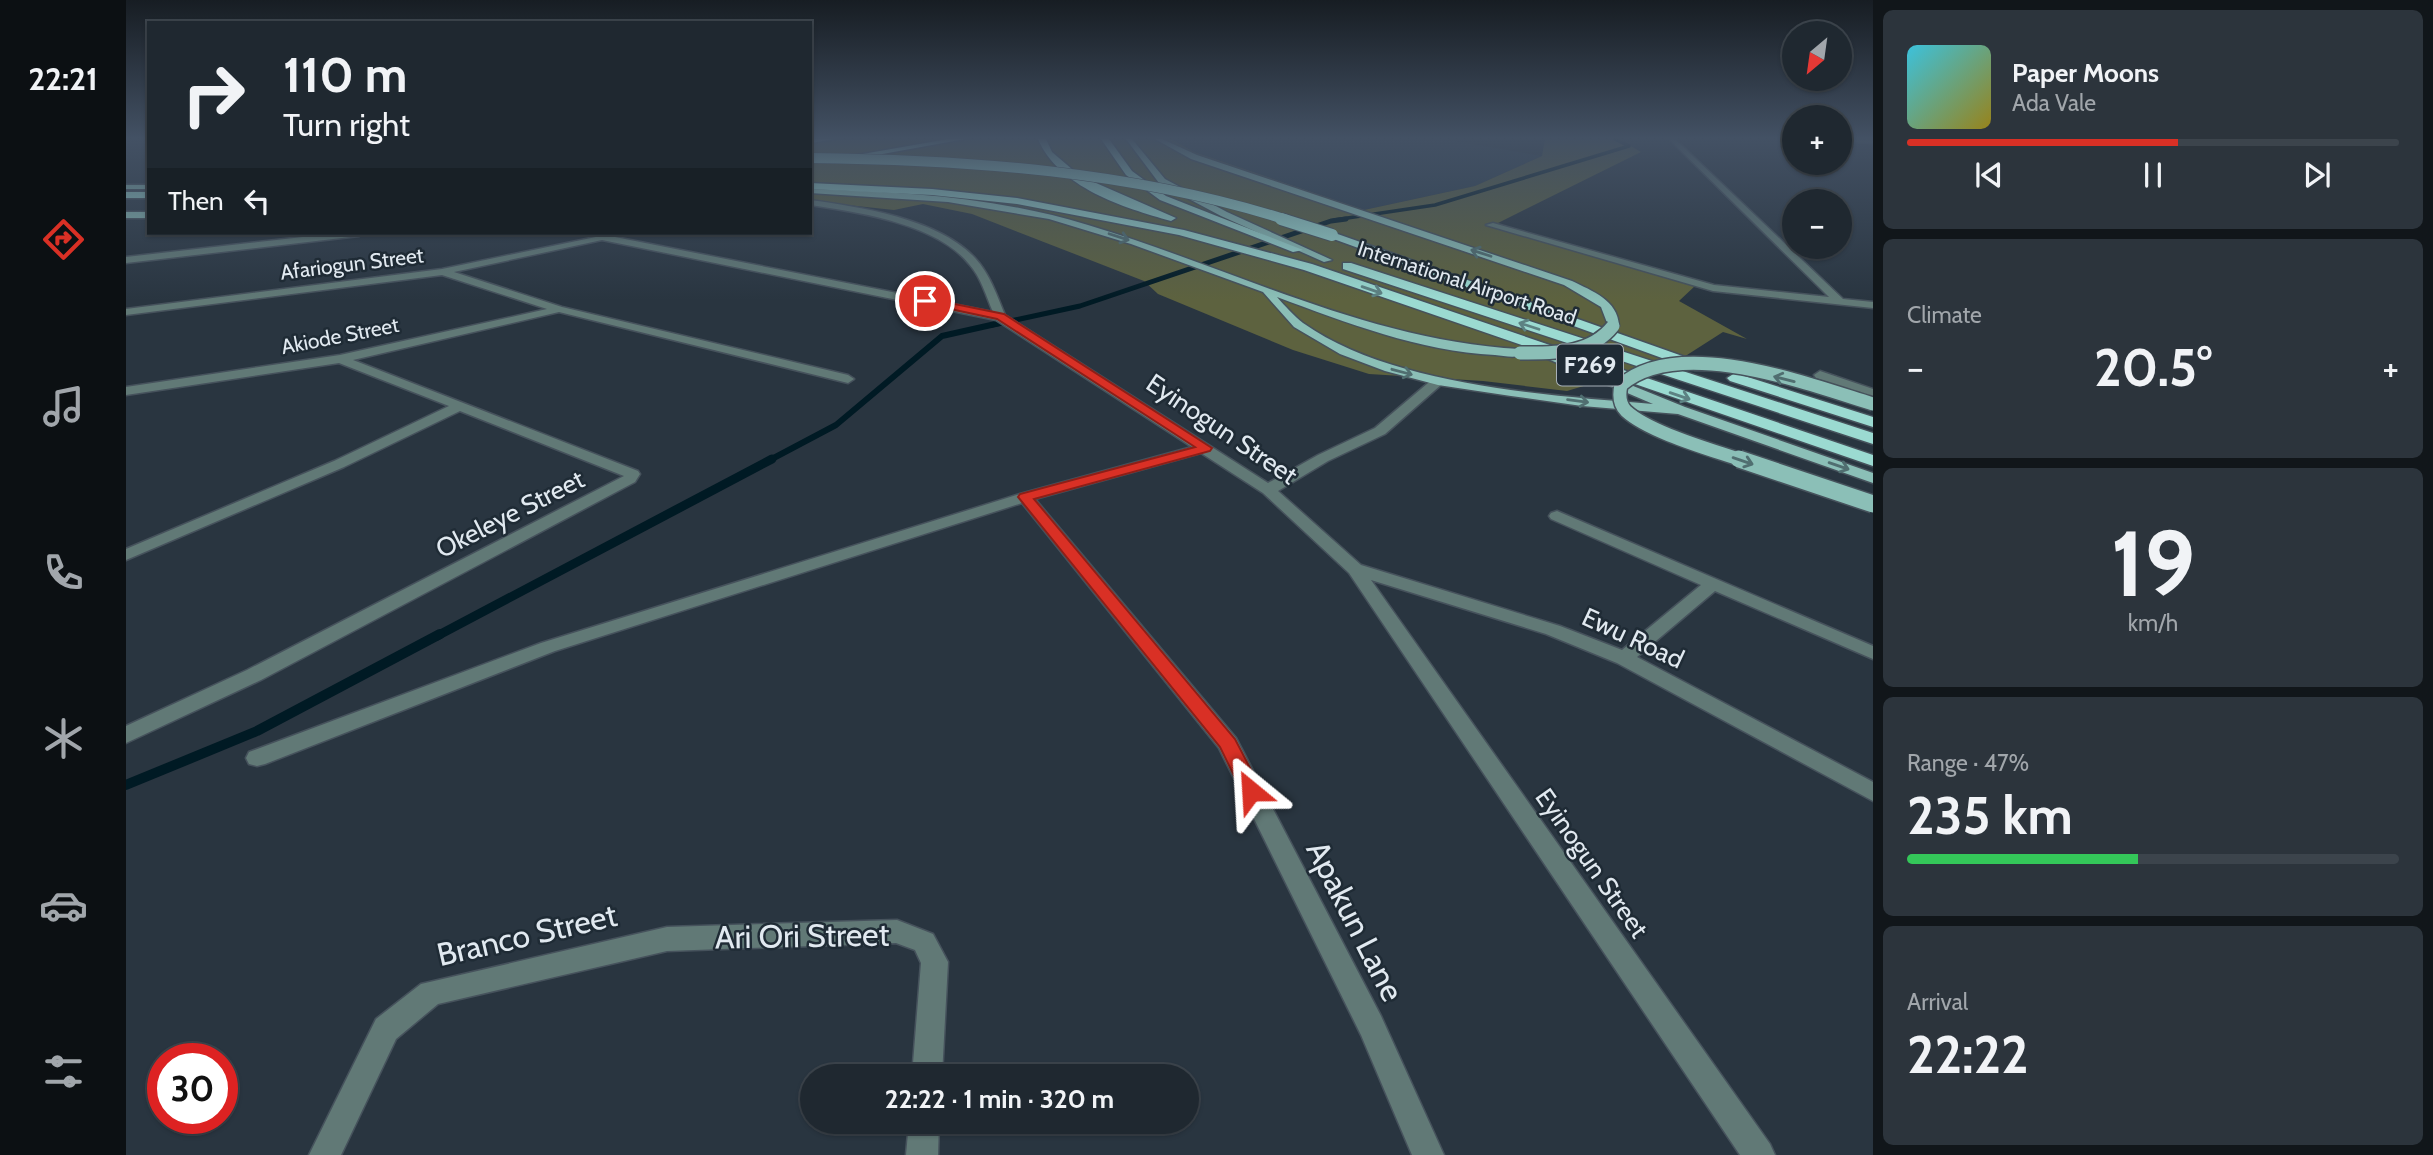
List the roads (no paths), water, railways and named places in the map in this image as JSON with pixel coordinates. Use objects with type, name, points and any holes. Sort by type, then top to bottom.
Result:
[{"type":"highway","points":[[940,193],[1017,201],[1232,243]]},
{"type":"highway","points":[[1106,193],[1232,243]]},
{"type":"highway","name":"International Airport Road","points":[[1156,193],[1193,212],[1327,260],[1873,439]]},
{"type":"highway","points":[[1173,193],[1228,204],[1332,235],[1873,430]]},
{"type":"highway","points":[[126,196],[147,196]]},
{"type":"highway","points":[[126,205],[147,205]]},
{"type":"highway","name":"International Airport Road","points":[[1232,243],[1873,461]]},
{"type":"highway","points":[[1718,373],[1873,422]]},
{"type":"main road","points":[[871,193],[1031,212],[1080,225],[1409,339],[1484,352],[1553,353],[1583,348],[1606,338],[1613,326],[1614,318],[1610,310],[1568,283],[1300,193]]},
{"type":"main road","points":[[1183,193],[1261,235]]},
{"type":"main road","points":[[126,215],[147,215]]},
{"type":"main road","points":[[1262,288],[1298,325],[1345,351],[1389,368],[1438,381],[1582,402],[1680,410]]},
{"type":"main road","name":"International Airport Road","points":[[1478,327],[1680,410],[1873,478]]},
{"type":"main road","points":[[1873,404],[1774,376],[1720,366],[1672,365],[1640,370],[1621,384],[1619,397],[1625,410],[1660,430],[1715,452],[1873,504]]},
{"type":"street","points":[[1728,193],[1840,302]]},
{"type":"street","points":[[812,202],[871,212],[949,243],[971,259],[1008,322]]},
{"type":"street","points":[[1490,225],[1713,288],[1873,305]]},
{"type":"street","points":[[126,260],[342,235]]},
{"type":"street","name":"Afariogun Street","points":[[126,312],[442,272],[615,235]]},
{"type":"street","name":"Eyinogun Street","points":[[605,238],[1008,322],[1268,490],[1355,569],[1759,1155]]},
{"type":"street","points":[[442,272],[559,309],[848,379]]},
{"type":"street","name":"Akiode Street","points":[[126,391],[340,359],[559,309]]},
{"type":"street","name":"Okeleye Street","points":[[126,735],[254,675],[630,479],[632,474],[340,359]]},
{"type":"street","points":[[1820,375],[1873,393]]},
{"type":"street","points":[[1268,490],[1323,458],[1380,431],[1438,381]]},
{"type":"street","points":[[126,555],[339,464],[460,405]]},
{"type":"street","points":[[257,758],[548,647],[1025,497],[1205,448]]},
{"type":"street","name":"Apakun Lane","points":[[1025,497],[1228,744],[1371,1026],[1428,1155]]},
{"type":"street","points":[[1557,516],[1873,653]]},
{"type":"street","name":"Ewu Road","points":[[1355,569],[1553,630],[1624,659],[1873,792]]},
{"type":"street","points":[[1624,659],[1714,583]]},
{"type":"street","name":"Ari Ori Street","points":[[667,939],[897,931],[924,942],[935,962],[928,1064]]},
{"type":"street","name":"Branco Street","points":[[325,1155],[386,1029],[431,993],[667,939]]},
{"type":"street","points":[[922,1155],[923,1134]]},
{"type":"waterway","points":[[1334,220],[1435,205],[1475,193]]},
{"type":"waterway","points":[[992,325],[1080,306],[1331,221],[1346,219]]},
{"type":"waterway","points":[[768,461],[836,425],[942,336],[1000,323]]},
{"type":"waterway","points":[[437,636],[772,459]]},
{"type":"waterway","points":[[126,785],[257,731],[440,634]]}]
